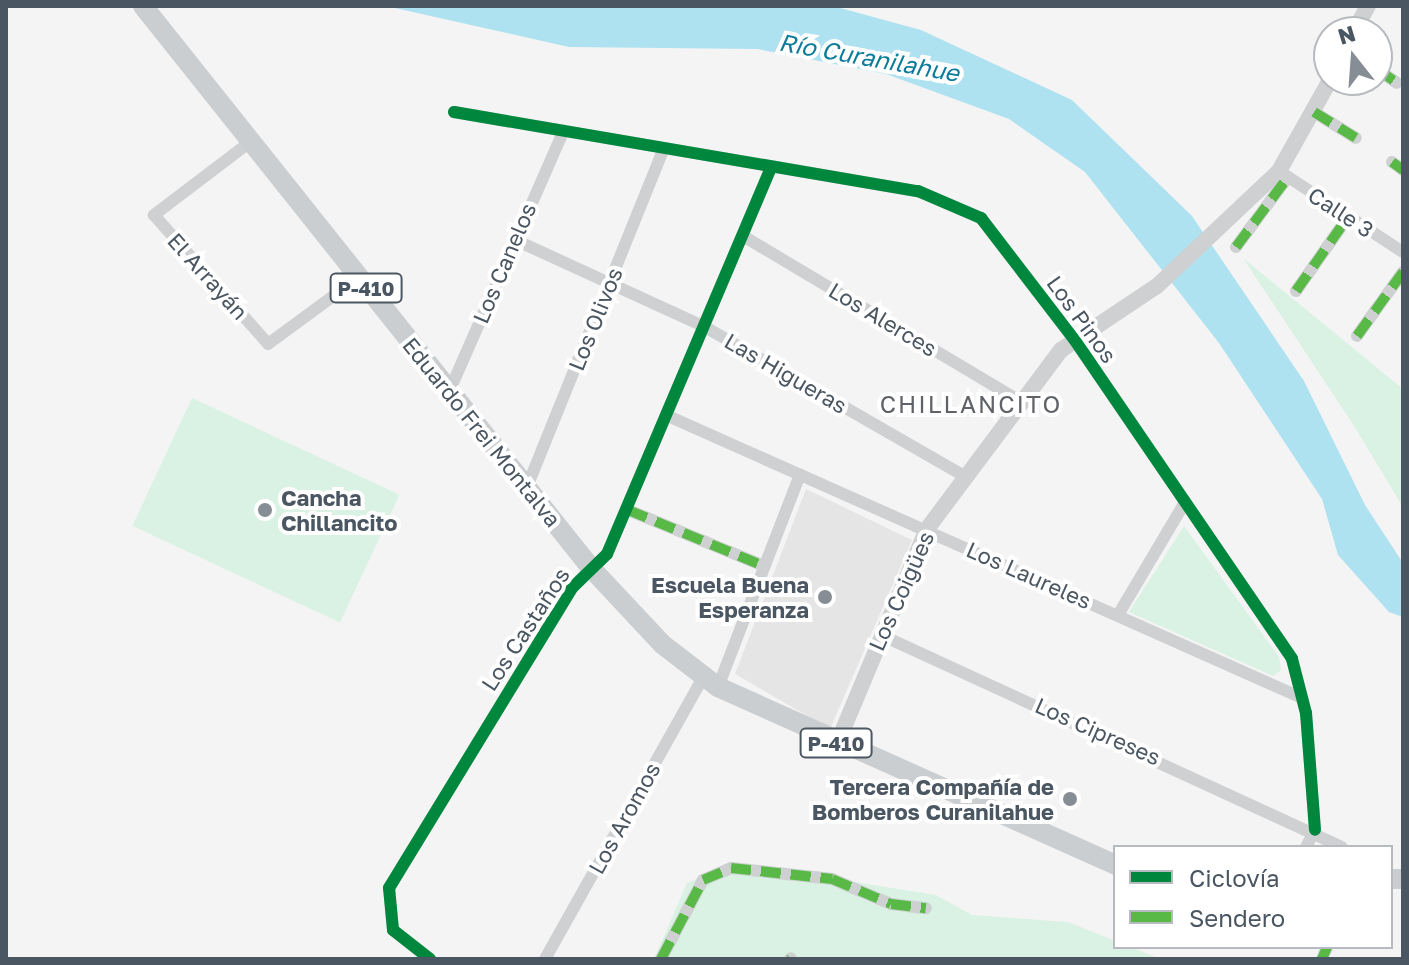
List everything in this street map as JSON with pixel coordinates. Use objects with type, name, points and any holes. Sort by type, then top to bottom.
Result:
[{"type":"main road","name":"Eduardo Frei Montalva","points":[[143,6],[449,392],[591,568],[641,624],[711,682],[837,744],[1113,864]]},
{"type":"street","points":[[1393,80],[1397,83]]},
{"type":"street","name":"Los Coigües","points":[[837,744],[927,529],[1022,402],[1074,339],[1157,286],[1284,174],[1322,96]]},
{"type":"street","name":"Los Pinos","points":[[454,112],[562,135],[953,201],[981,218],[1074,339],[1292,659],[1302,698],[1315,830]]},
{"type":"street","points":[[1314,112],[1356,138]]},
{"type":"street","name":"Los Canelos","points":[[449,392],[513,239],[562,135]]},
{"type":"street","name":"El Arrayán","points":[[250,142],[154,215],[268,344],[358,278]]},
{"type":"street","name":"Los Olivos","points":[[527,487],[663,150]]},
{"type":"street","name":"Los Castaños","points":[[430,959],[393,930],[389,888],[573,587],[607,554],[770,170]]},
{"type":"street","points":[[1236,247],[1284,174]]},
{"type":"street","name":"Calle 3","points":[[1284,174],[1403,252]]},
{"type":"street","points":[[1296,291],[1348,217]]},
{"type":"street","name":"Los Alerces","points":[[743,236],[1022,402]]},
{"type":"street","name":"Las Higueras","points":[[513,239],[705,327],[966,477]]},
{"type":"street","points":[[1357,336],[1403,272]]},
{"type":"street","name":"Los Laureles","points":[[668,416],[1302,698]]},
{"type":"street","name":"Los Aromos","points":[[545,959],[711,682],[764,566],[800,474]]},
{"type":"street","points":[[1118,615],[1185,502]]},
{"type":"street","points":[[628,510],[764,566]]},
{"type":"street","name":"Los Cipreses","points":[[881,635],[1315,830]]},
{"type":"street","points":[[1307,845],[1315,830],[1339,845]]},
{"type":"street","points":[[661,959],[703,880],[731,868],[832,879],[891,904],[926,908]]},
{"type":"shaded area","name":"Escuela Buena Esperanza","points":[[806,489],[912,540],[830,729],[735,674]]},
{"type":"green space","points":[[1243,258],[1403,389],[1403,507],[1354,426]]},
{"type":"green space","name":"Cancha Chillancito","points":[[192,398],[400,495],[340,623],[132,526]]},
{"type":"green space","points":[[1184,526],[1279,657],[1281,670],[1273,676],[1129,612]]},
{"type":"green space","points":[[733,863],[936,895],[972,915],[1068,922],[1113,940],[1113,949],[1135,949],[1160,959],[654,959],[687,883]]},
{"type":"water","name":"Río Curanilahue","points":[[386,6],[833,6],[921,30],[1072,100],[1192,216],[1304,381],[1365,505],[1403,563],[1403,617],[1389,612],[1338,555],[1322,499],[1219,343],[1085,172],[1009,119],[886,74],[757,49],[569,47]]},
{"type":"marked path","points":[[1393,80],[1397,83]]},
{"type":"marked path","points":[[1314,112],[1356,138]]},
{"type":"marked path","points":[[1392,162],[1403,170]]},
{"type":"marked path","points":[[1236,247],[1288,177]]},
{"type":"marked path","points":[[1296,291],[1348,217]]},
{"type":"marked path","points":[[1357,336],[1403,272]]},
{"type":"marked path","points":[[628,510],[764,566]]},
{"type":"marked path","points":[[661,959],[703,880],[731,868],[832,879],[891,904],[926,908]]},
{"type":"marked path","points":[[1322,959],[1326,949]]},
{"type":"cycle path","points":[[454,112],[918,191],[981,218],[1074,339],[1292,659],[1306,713],[1315,830]]},
{"type":"cycle path","points":[[430,959],[393,930],[389,888],[573,587],[607,554],[770,170]]},
{"type":"place","name":"Cancha Chillancito","points":[[265,510]]},
{"type":"place","name":"Escuela Buena Esperanza","points":[[825,597]]},
{"type":"place","name":"Tercera Compañía de Bomberos Curanilahue","points":[[1070,799]]},
{"type":"district","name":"CHILLANCITO","points":[[971,404]]}]
